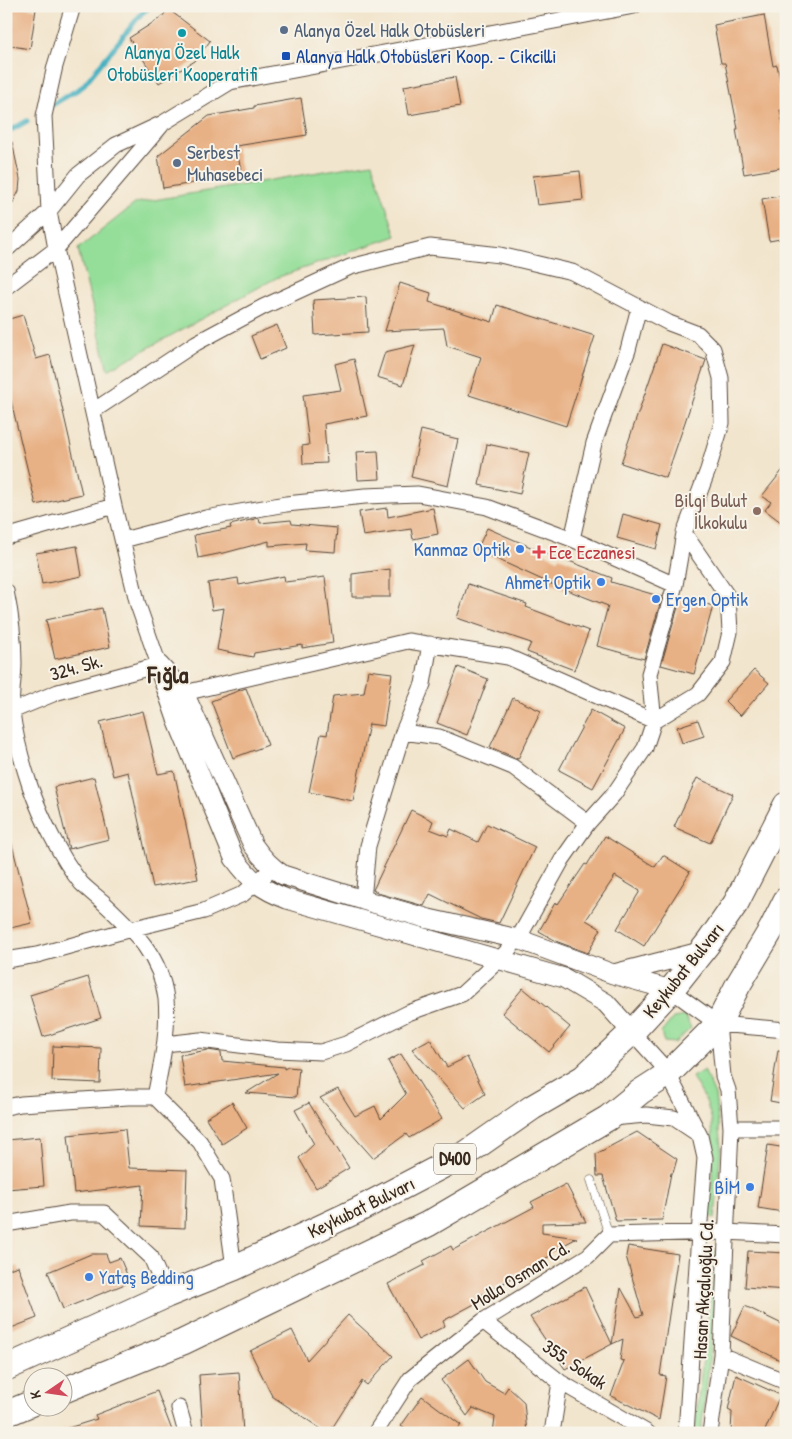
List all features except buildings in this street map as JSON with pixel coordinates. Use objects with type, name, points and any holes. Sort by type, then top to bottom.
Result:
[{"type":"highway","name":"Keykubat Bulvarı","points":[[6,1368],[167,1295],[234,1268],[358,1210],[467,1153],[533,1106],[583,1078],[632,1032],[671,990],[700,952],[736,903],[786,805]]},
{"type":"highway","name":"D400","points":[[72,1387],[183,1342],[428,1224],[608,1118],[640,1092],[668,1074],[718,1024],[786,900]]},
{"type":"highway","points":[[6,1414],[22,1407]]},
{"type":"street","points":[[72,6],[55,66],[44,116],[49,211],[56,249],[138,605],[178,722],[234,858],[256,884],[269,892],[287,899],[564,978],[606,1003],[632,1032]]},
{"type":"street","points":[[6,250],[49,211],[78,175],[116,145],[163,123],[230,82],[634,6]]},
{"type":"street","points":[[6,287],[56,249],[163,123]]},
{"type":"street","points":[[93,411],[196,343],[262,307],[350,267],[430,248],[500,255],[572,272],[669,323],[698,334],[713,349],[721,378],[722,423],[708,470],[684,533],[675,585],[649,674],[654,722],[645,748],[614,794],[588,823],[562,860],[518,939],[500,959],[462,994],[408,1013],[346,1044],[321,1052],[277,1050],[200,1040],[165,1044]]},
{"type":"street","points":[[572,539],[594,443],[628,350],[639,307]]},
{"type":"street","points":[[123,540],[206,518],[286,504],[365,496],[418,494],[487,507],[572,539],[675,585]]},
{"type":"street","points":[[6,537],[114,506]]},
{"type":"street","points":[[654,722],[698,694],[723,662],[730,632],[728,597],[684,533]]},
{"type":"street","points":[[6,591],[12,619],[14,661],[9,711],[30,786],[58,847],[82,883],[142,941],[154,961],[162,980],[166,998],[167,1020],[165,1044],[155,1097]]},
{"type":"street","points":[[184,693],[408,641],[508,657],[654,722]]},
{"type":"street","points":[[363,900],[368,846],[403,732],[423,684],[430,644]]},
{"type":"street","points":[[159,665],[184,693],[254,845],[262,858],[283,875],[429,919],[518,939],[613,974],[671,990],[718,1024],[786,1030]]},
{"type":"street","name":"324. Sk.","points":[[9,711],[58,692],[159,665]]},
{"type":"street","points":[[403,732],[439,737],[513,767],[588,823]]},
{"type":"street","points":[[6,960],[37,955],[204,911],[243,894],[272,868]]},
{"type":"street","points":[[613,974],[700,952]]},
{"type":"street","name":"Hasan Akçalıoğlu Cd.","points":[[710,1433],[720,1355],[731,1128],[728,1090],[724,1076],[718,1024]]},
{"type":"street","name":"Hasan Akçalıoğlu Cd.","points":[[632,1032],[668,1074],[700,1136],[705,1158],[686,1433]]},
{"type":"street","points":[[6,1107],[21,1104],[155,1097],[200,1142],[222,1179],[234,1268]]},
{"type":"street","points":[[608,1118],[646,1115],[674,1118],[700,1136]]},
{"type":"street","points":[[731,1128],[786,1128]]},
{"type":"street","points":[[6,1224],[70,1213],[104,1213],[151,1257],[167,1295]]},
{"type":"street","points":[[610,1235],[725,1232],[786,1235]]},
{"type":"street","name":"Molla Osman Cd.","points":[[375,1433],[410,1379],[483,1321],[588,1256],[610,1235]]},
{"type":"street","name":"355. Sokak","points":[[483,1321],[560,1382],[648,1433]]},
{"type":"street","points":[[720,1355],[786,1382]]},
{"type":"street","points":[[552,1433],[560,1382]]},
{"type":"street","points":[[179,1408],[186,1433]]},
{"type":"lane","points":[[591,1180],[610,1235]]},
{"type":"green space","points":[[372,163],[396,236],[276,278],[108,370],[78,249],[136,203]]},
{"type":"green space","points":[[685,1016],[691,1028],[675,1043],[664,1042],[661,1033],[673,1018]]},
{"type":"green space","points":[[704,1070],[715,1095],[721,1147],[715,1219],[710,1216],[713,1154],[712,1121],[706,1101],[692,1077]]},
{"type":"green space","points":[[716,1250],[722,1250],[701,1433],[694,1433]]},
{"type":"waterway","points":[[52,105],[82,87],[142,13],[151,6]]},
{"type":"waterway","points":[[6,131],[27,121]]},
{"type":"place","name":"Alanya Özel Halk Otobüsleri","points":[[284,30]]},
{"type":"place","name":"Alanya Özel Halk Otobüsleri Kooperatifi","points":[[182,33]]},
{"type":"place","name":"Alanya Halk Otobüsleri Koop. - Cikcilli","points":[[286,56]]},
{"type":"place","name":"Serbest Muhasebeci","points":[[177,163]]},
{"type":"place","name":"Bilgi Bulut İlkokulu","points":[[757,511]]},
{"type":"place","name":"Kanmaz Optik","points":[[520,549]]},
{"type":"place","name":"Ece Eczanesi","points":[[539,552]]},
{"type":"place","name":"Ahmet Optik","points":[[601,582]]},
{"type":"place","name":"Ergen Optik","points":[[656,599]]},
{"type":"place","name":"BİM","points":[[750,1187]]},
{"type":"place","name":"Yataş Bedding","points":[[89,1277]]},
{"type":"district","name":"Fığla","points":[[168,675]]}]
